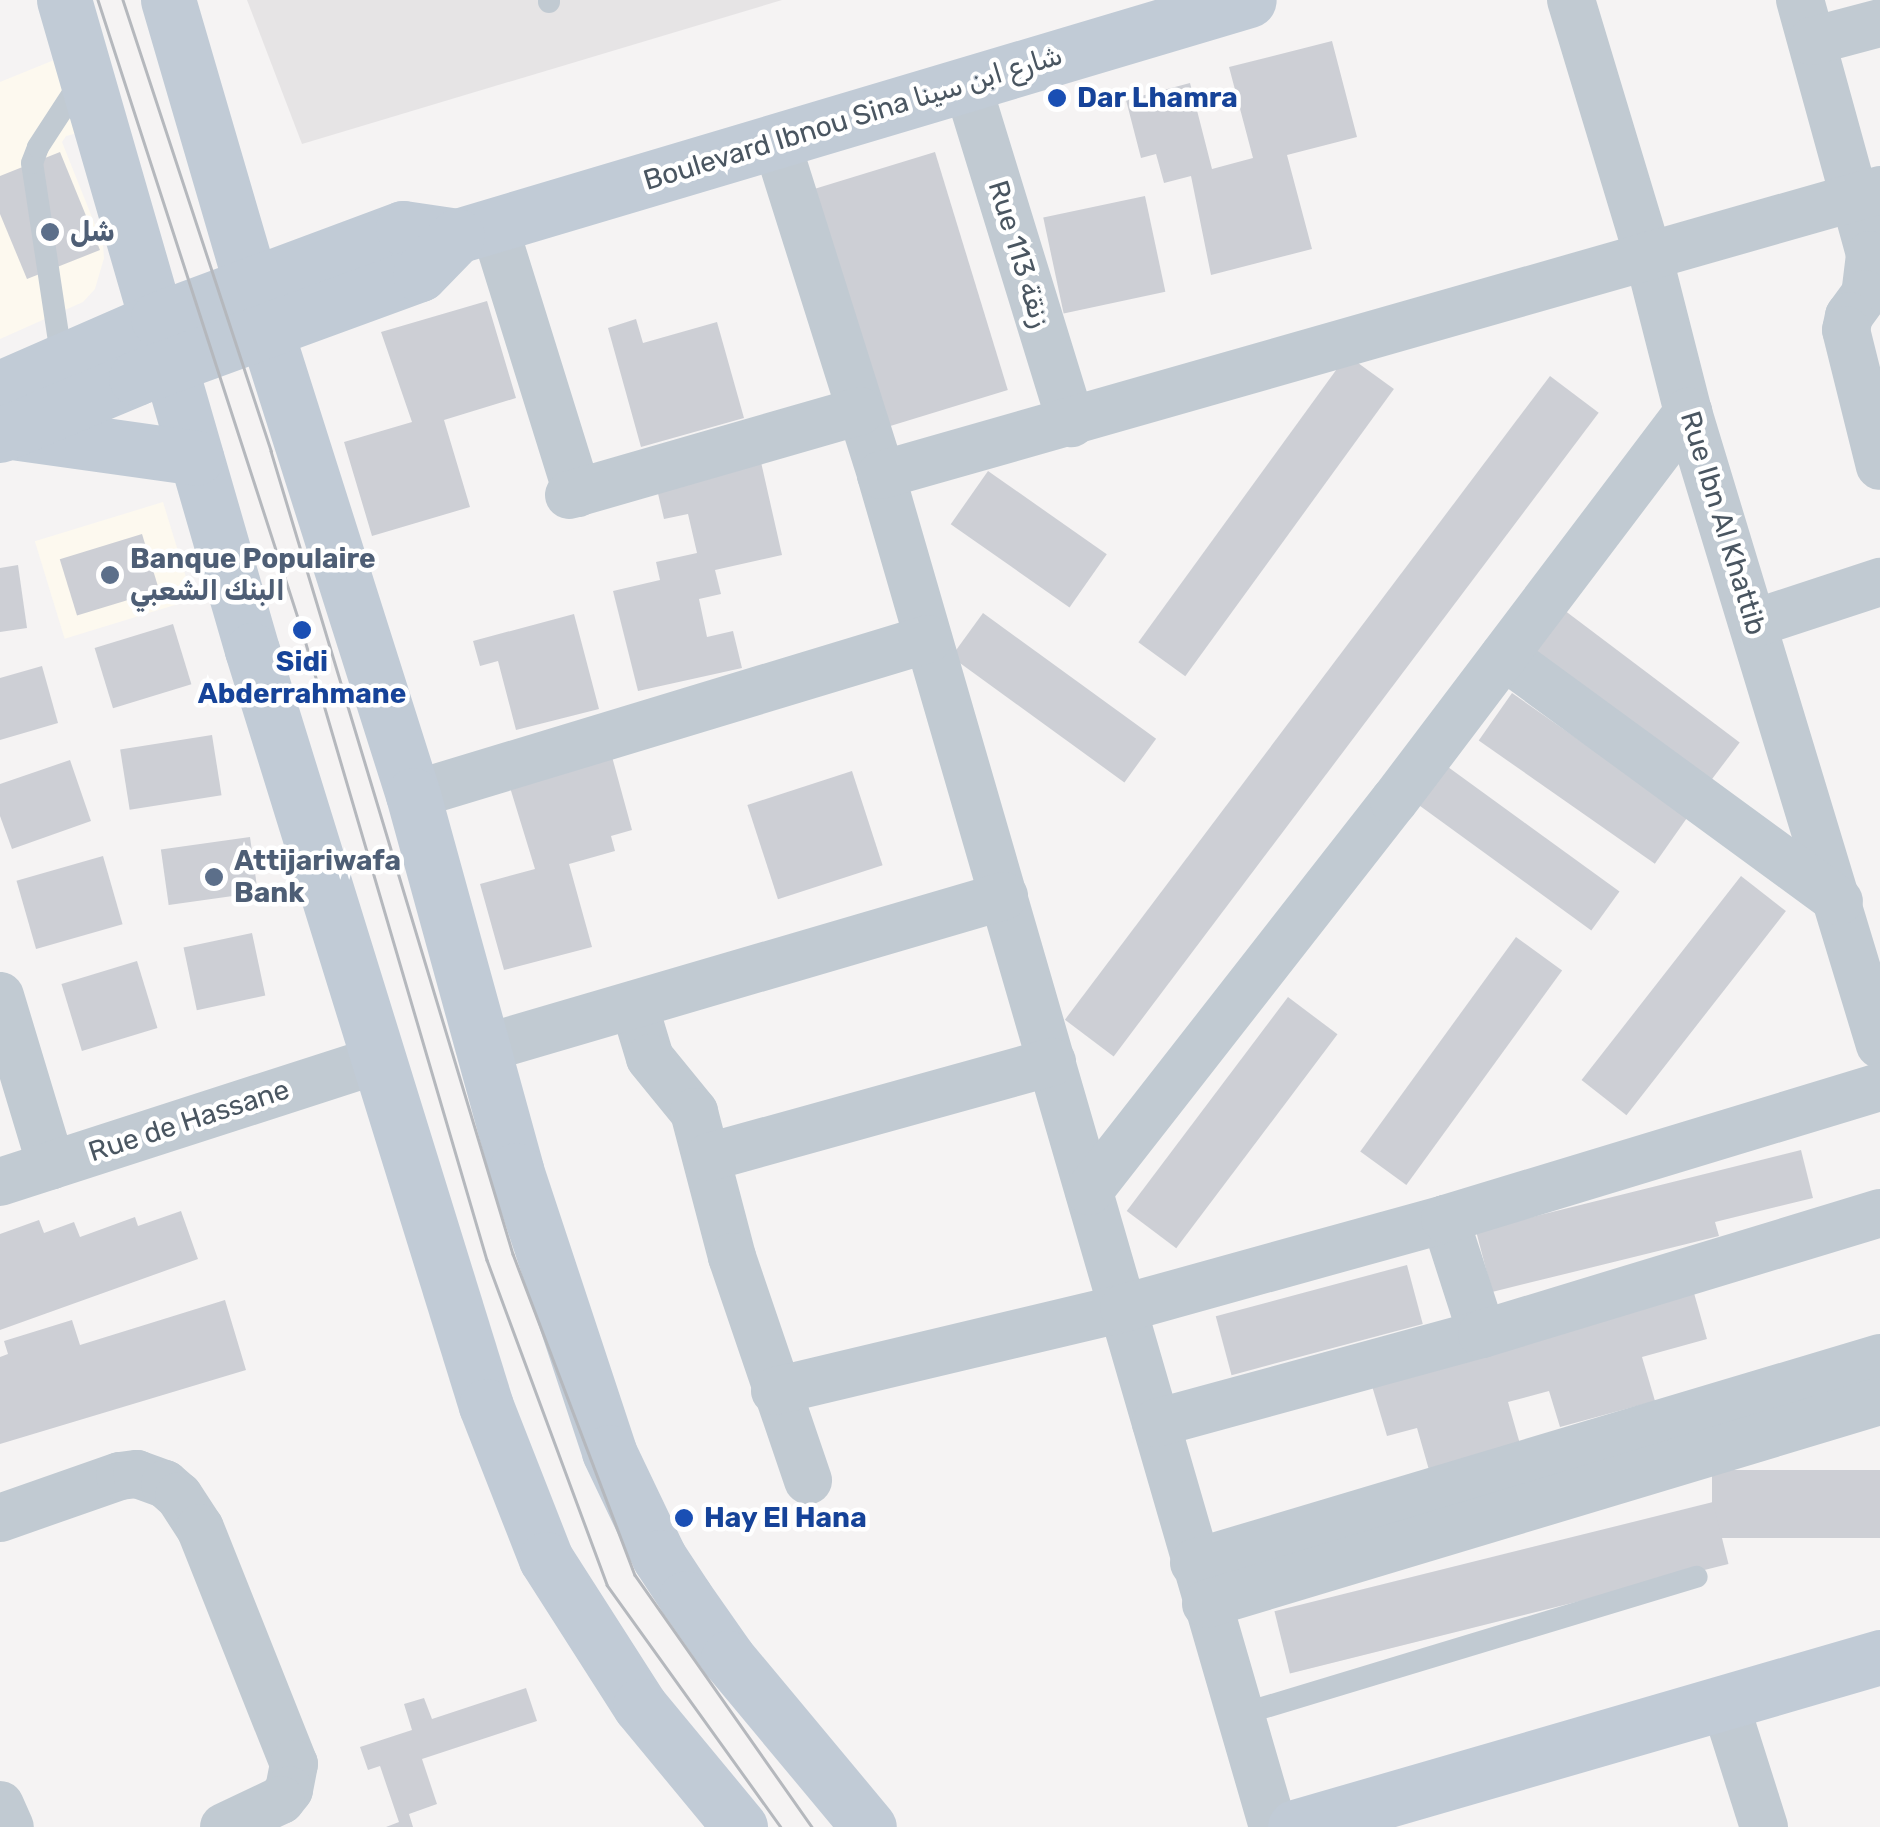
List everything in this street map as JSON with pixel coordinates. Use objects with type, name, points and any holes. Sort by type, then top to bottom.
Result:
[{"type":"main road","points":[[64,0],[196,458],[486,1406],[546,1559],[640,1706],[740,1827]]},
{"type":"main road","points":[[168,0],[412,795],[482,1048],[580,1374],[609,1452],[659,1558],[728,1658],[868,1827]]},
{"type":"main road","name":"Boulevard Ibnou Sina شارع ابن سينا","points":[[3,418],[164,342],[259,306],[404,228],[476,231],[1249,0]]},
{"type":"main road","name":"Boulevard Ibnou Sina شارع ابن سينا","points":[[3,418],[62,361],[164,342]]},
{"type":"main road","points":[[3,418],[196,458]]},
{"type":"main road","points":[[1295,1827],[1880,1657]]},
{"type":"street","name":"Rue Ibn Al Khattib","points":[[1571,0],[1648,255],[1688,412],[1755,622],[1880,1045]]},
{"type":"street","points":[[1880,22],[1806,21],[1868,193],[1871,267],[1865,294],[1849,316],[1846,330],[1880,466]]},
{"type":"street","name":"Rue 113 زنقة","points":[[967,84],[1071,423]]},
{"type":"street","points":[[776,141],[881,475],[1272,1827]]},
{"type":"street","points":[[881,475],[1868,193]]},
{"type":"street","points":[[476,231],[573,494],[860,411]]},
{"type":"street","points":[[1088,1190],[1504,656],[1688,412]]},
{"type":"street","points":[[1755,622],[1880,582]]},
{"type":"street","points":[[412,795],[928,639]]},
{"type":"street","points":[[1504,656],[1838,901]]},
{"type":"street","points":[[482,1048],[1004,896]]},
{"type":"street","points":[[0,996],[51,1165]]},
{"type":"street","points":[[634,1005],[650,1058],[694,1112],[709,1157],[732,1256],[808,1480]]},
{"type":"street","name":"Rue de Hassane","points":[[0,1182],[378,1060]]},
{"type":"street","points":[[709,1157],[1052,1062]]},
{"type":"street","points":[[775,1391],[1124,1308],[1445,1218],[1880,1088]]},
{"type":"street","points":[[1156,1424],[1482,1334],[1880,1213]]},
{"type":"street","points":[[1445,1218],[1482,1334]]},
{"type":"street","points":[[1200,1584],[1711,1429],[1880,1358]]},
{"type":"street","points":[[1711,1429],[1880,1401]]},
{"type":"street","points":[[0,1518],[120,1476],[137,1474],[166,1484],[179,1496],[200,1528],[294,1764],[289,1790],[281,1800],[224,1827]]},
{"type":"street","points":[[1726,1704],[1764,1827]]},
{"type":"street","points":[[0,1805],[10,1827]]},
{"type":"lane","points":[[62,361],[32,163],[38,147],[86,73]]},
{"type":"lane","points":[[1239,1715],[1696,1577]]},
{"type":"shaded area","points":[[247,0],[782,0],[302,144]]},
{"type":"shaded area","points":[[64,56],[87,131],[66,136],[62,142],[103,245],[104,258],[95,289],[83,302],[0,339],[0,82]]},
{"type":"shaded area","points":[[163,502],[193,600],[65,639],[35,541]]},
{"type":"building","points":[[1332,41],[1357,137],[1287,155],[1312,249],[1211,275],[1191,176],[1164,183],[1156,154],[1141,158],[1126,100],[1190,83],[1212,169],[1253,158],[1229,67]]},
{"type":"building","name":"شل","points":[[60,152],[100,250],[27,279],[0,214],[0,176]]},
{"type":"building","points":[[935,152],[1008,390],[885,428],[813,189]]},
{"type":"building","points":[[1145,196],[1165,292],[1064,313],[1043,218]]},
{"type":"building","points":[[487,301],[516,398],[444,420],[470,507],[372,536],[344,442],[412,422],[381,332]]},
{"type":"building","points":[[636,319],[643,343],[717,322],[744,418],[641,447],[608,328]]},
{"type":"building","points":[[1347,355],[1394,389],[1185,676],[1138,642]]},
{"type":"building","points":[[1550,376],[1599,413],[1114,1056],[1065,1020]]},
{"type":"building","points":[[761,462],[782,555],[715,570],[721,594],[699,599],[707,637],[733,631],[742,668],[638,691],[613,591],[660,580],[656,562],[697,553],[688,514],[664,519],[656,485]]},
{"type":"building","points":[[988,471],[1107,554],[1069,607],[951,524]]},
{"type":"building","points":[[142,534],[159,590],[77,616],[60,559]]},
{"type":"building","points":[[18,565],[27,628],[0,632],[0,568]]},
{"type":"building","points":[[1564,610],[1740,742],[1706,787],[1530,655]]},
{"type":"building","points":[[983,613],[1156,739],[1124,782],[951,657]]},
{"type":"building","points":[[574,614],[599,709],[516,730],[498,661],[480,666],[473,641]]},
{"type":"building","points":[[173,624],[191,684],[113,708],[95,648]]},
{"type":"building","points":[[42,666],[58,723],[0,740],[0,678]]},
{"type":"building","points":[[1512,693],[1688,816],[1655,864],[1479,741]]},
{"type":"building","points":[[212,735],[222,795],[130,810],[120,750]]},
{"type":"building","points":[[611,753],[632,830],[611,836],[615,851],[569,864],[592,947],[504,970],[480,884],[535,869],[508,781]]},
{"type":"building","points":[[70,760],[91,821],[12,849],[0,816],[0,784]]},
{"type":"building","points":[[1448,767],[1620,892],[1591,930],[1420,806]]},
{"type":"building","points":[[852,771],[883,865],[778,899],[747,805]]},
{"type":"building","points":[[250,837],[258,892],[169,905],[161,850]]},
{"type":"building","points":[[103,856],[123,924],[36,949],[16,881]]},
{"type":"building","points":[[1741,876],[1786,911],[1626,1115],[1582,1080]]},
{"type":"building","points":[[252,933],[265,996],[197,1010],[184,948]]},
{"type":"building","points":[[1516,937],[1562,971],[1406,1185],[1360,1151]]},
{"type":"building","points":[[137,961],[157,1028],[82,1051],[61,984]]},
{"type":"building","points":[[1288,997],[1338,1034],[1176,1248],[1127,1211]]},
{"type":"building","points":[[1801,1150],[1813,1198],[1715,1222],[1719,1236],[1492,1292],[1476,1231]]},
{"type":"building","points":[[181,1211],[198,1259],[0,1330],[0,1234],[39,1220],[44,1233],[74,1222],[80,1237],[135,1217],[138,1226]]},
{"type":"building","points":[[1407,1265],[1423,1324],[1232,1375],[1216,1316]]},
{"type":"building","points":[[1692,1286],[1707,1339],[1642,1357],[1655,1401],[1560,1427],[1549,1391],[1508,1402],[1520,1444],[1429,1470],[1417,1428],[1387,1436],[1369,1376]]},
{"type":"building","points":[[225,1300],[246,1370],[0,1444],[0,1357],[8,1354],[4,1341],[72,1320],[80,1345]]},
{"type":"building","points":[[1712,1470],[1880,1470],[1880,1538],[1712,1538]]},
{"type":"building","points":[[1713,1502],[1728,1564],[1290,1673],[1274,1611]]},
{"type":"building","points":[[526,1688],[537,1721],[422,1759],[437,1804],[409,1814],[413,1827],[386,1827],[399,1822],[380,1766],[368,1770],[360,1747],[412,1730],[404,1704],[424,1698],[432,1719]]},
{"type":"tram line","points":[[98,0],[302,630],[487,1260],[607,1585],[781,1827]]},
{"type":"tram line","points":[[123,0],[271,451],[513,1254],[635,1575],[812,1827]]},
{"type":"place","name":"Dar Lhamra","points":[[1057,98]]},
{"type":"place","name":"شل","points":[[50,232]]},
{"type":"place","name":"Banque Populaire البنك الشعبي","points":[[110,575]]},
{"type":"place","name":"Sidi Abderrahmane","points":[[302,630]]},
{"type":"place","name":"Attijariwafa Bank","points":[[214,877]]},
{"type":"place","name":"Hay El Hana","points":[[684,1518]]}]
